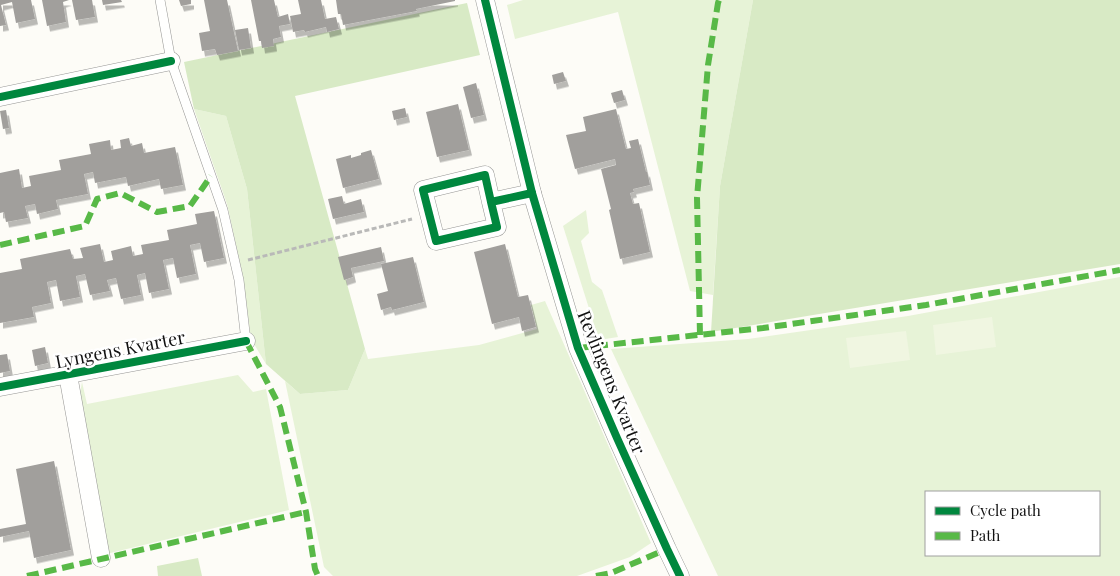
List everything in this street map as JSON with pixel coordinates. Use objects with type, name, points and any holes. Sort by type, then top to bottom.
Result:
[{"type":"street","name":"Revlingens Kvarter","points":[[485,0],[532,193],[578,348],[666,550],[680,576]]},
{"type":"street","points":[[0,97],[171,61]]},
{"type":"street","points":[[485,175],[491,202],[497,227],[436,242],[423,190],[485,175]]},
{"type":"street","points":[[491,202],[532,193]]},
{"type":"street","name":"Lyngens Kvarter","points":[[0,387],[246,341]]},
{"type":"street","name":"Lyngens Kvarter","points":[[68,375],[101,558]]},
{"type":"lane","points":[[160,0],[171,61],[223,210],[239,280],[246,341]]},
{"type":"path","points":[[235,263],[429,214]]},
{"type":"green space","points":[[523,0],[753,0],[720,186],[713,295],[690,291],[618,12],[515,39],[507,5]]},
{"type":"green space","points":[[753,0],[1120,0],[1120,264],[711,332],[720,186]]},
{"type":"green space","points":[[467,3],[480,55],[295,96],[365,349],[348,390],[300,394],[266,364],[247,189],[226,116],[194,109],[184,62]]},
{"type":"green space","points":[[194,109],[226,116],[247,189],[266,364],[251,339],[243,277],[227,204]]},
{"type":"green space","points":[[586,210],[589,233],[581,241],[592,282],[602,290],[618,337],[599,340],[563,226]]},
{"type":"green space","points":[[1120,277],[1120,576],[718,576],[611,349],[748,339],[908,316]]},
{"type":"green space","points":[[545,301],[651,543],[630,557],[577,576],[333,576],[324,567],[285,381],[300,394],[348,390],[365,349],[368,359],[479,345],[537,329],[531,305]]},
{"type":"green space","points":[[992,317],[996,347],[936,355],[933,325]]},
{"type":"green space","points":[[906,331],[910,360],[850,368],[846,338]]},
{"type":"green space","points":[[238,375],[253,392],[266,389],[289,510],[106,554],[79,399],[82,382],[87,404]]},
{"type":"green space","points":[[198,558],[202,576],[158,576],[157,566]]},
{"type":"building","points":[[0,0],[31,0],[35,19],[16,23],[12,2],[1,5],[6,25],[0,26]]},
{"type":"building","points":[[42,0],[69,0],[63,2],[66,22],[47,26]]},
{"type":"building","points":[[72,0],[92,0],[95,17],[76,20]]},
{"type":"building","points":[[102,0],[121,0],[122,2],[103,5]]},
{"type":"building","points":[[179,0],[191,0],[191,4],[181,6]]},
{"type":"building","points":[[204,0],[227,0],[238,51],[217,55],[215,49],[202,51],[199,33],[210,31]]},
{"type":"building","points":[[251,0],[274,0],[278,17],[288,14],[290,24],[279,26],[281,37],[273,39],[274,46],[262,48]]},
{"type":"building","points":[[298,0],[321,0],[325,19],[336,17],[339,29],[327,32],[326,27],[305,32],[304,30],[293,32],[290,16],[301,14]]},
{"type":"building","points":[[336,0],[455,1],[416,9],[417,11],[343,25],[341,14],[338,14]]},
{"type":"building","points":[[248,28],[251,48],[239,50],[235,30]]},
{"type":"building","points":[[563,72],[566,81],[554,84],[552,75]]},
{"type":"building","points":[[476,83],[484,115],[471,118],[463,87]]},
{"type":"building","points":[[622,90],[625,100],[614,103],[611,93]]},
{"type":"building","points":[[458,104],[469,150],[437,157],[426,112]]},
{"type":"building","points":[[405,108],[407,117],[394,120],[392,111]]},
{"type":"building","points":[[616,109],[626,149],[631,148],[629,141],[638,139],[650,185],[633,189],[634,192],[630,193],[633,204],[639,203],[650,252],[620,259],[609,210],[611,209],[601,169],[616,165],[615,159],[575,169],[566,135],[586,131],[583,117]]},
{"type":"building","points":[[6,110],[9,128],[3,129],[0,111]]},
{"type":"building","points":[[129,138],[131,146],[142,143],[144,153],[175,147],[183,185],[161,189],[159,179],[128,186],[126,177],[95,183],[93,172],[84,174],[88,194],[56,200],[58,209],[37,214],[35,204],[25,206],[28,218],[6,222],[4,212],[0,213],[0,173],[19,169],[22,188],[31,186],[29,176],[61,170],[59,160],[91,154],[89,144],[110,140],[111,150],[121,148],[120,140]]},
{"type":"building","points":[[371,150],[379,179],[343,188],[336,159],[351,155],[351,158]]},
{"type":"building","points":[[342,196],[344,204],[361,199],[364,212],[333,219],[328,199]]},
{"type":"building","points":[[214,211],[224,258],[204,262],[200,243],[190,245],[196,274],[177,278],[173,258],[163,260],[169,289],[149,293],[145,273],[137,275],[141,295],[121,299],[116,278],[107,280],[110,291],[90,295],[85,274],[76,276],[80,297],[60,301],[56,280],[47,282],[51,303],[32,307],[34,317],[0,323],[0,273],[22,269],[20,259],[70,249],[73,259],[83,258],[80,248],[100,244],[104,262],[113,260],[111,251],[131,246],[133,256],[143,254],[141,245],[169,240],[167,230],[197,224],[195,214]]},
{"type":"building","points":[[505,244],[518,297],[528,295],[536,327],[522,331],[519,317],[492,324],[474,252]]},
{"type":"building","points":[[381,247],[384,261],[351,268],[353,277],[344,280],[338,257]]},
{"type":"building","points":[[413,257],[424,302],[392,310],[391,307],[381,310],[377,294],[388,291],[381,264]]},
{"type":"building","points":[[45,347],[48,363],[35,366],[32,350]]},
{"type":"building","points":[[7,354],[10,371],[0,373],[0,355]]},
{"type":"building","points":[[54,461],[71,550],[34,558],[29,531],[0,537],[0,529],[26,524],[16,469]]},
{"type":"marked path","points":[[700,335],[697,198],[708,65],[719,0]]},
{"type":"marked path","points":[[0,245],[85,226],[97,199],[120,193],[157,212],[190,206],[211,176]]},
{"type":"marked path","points":[[578,348],[763,328],[926,305],[1120,270]]},
{"type":"marked path","points":[[246,341],[280,407],[306,512],[315,569],[318,576]]},
{"type":"marked path","points":[[27,576],[306,512]]},
{"type":"marked path","points":[[596,576],[611,573],[667,549]]},
{"type":"cycle path","points":[[485,0],[532,193],[578,348],[680,576]]},
{"type":"cycle path","points":[[0,97],[171,61]]},
{"type":"cycle path","points":[[491,202],[485,175],[423,190],[436,241],[497,227],[491,202],[532,193]]},
{"type":"cycle path","points":[[0,387],[246,341]]}]
